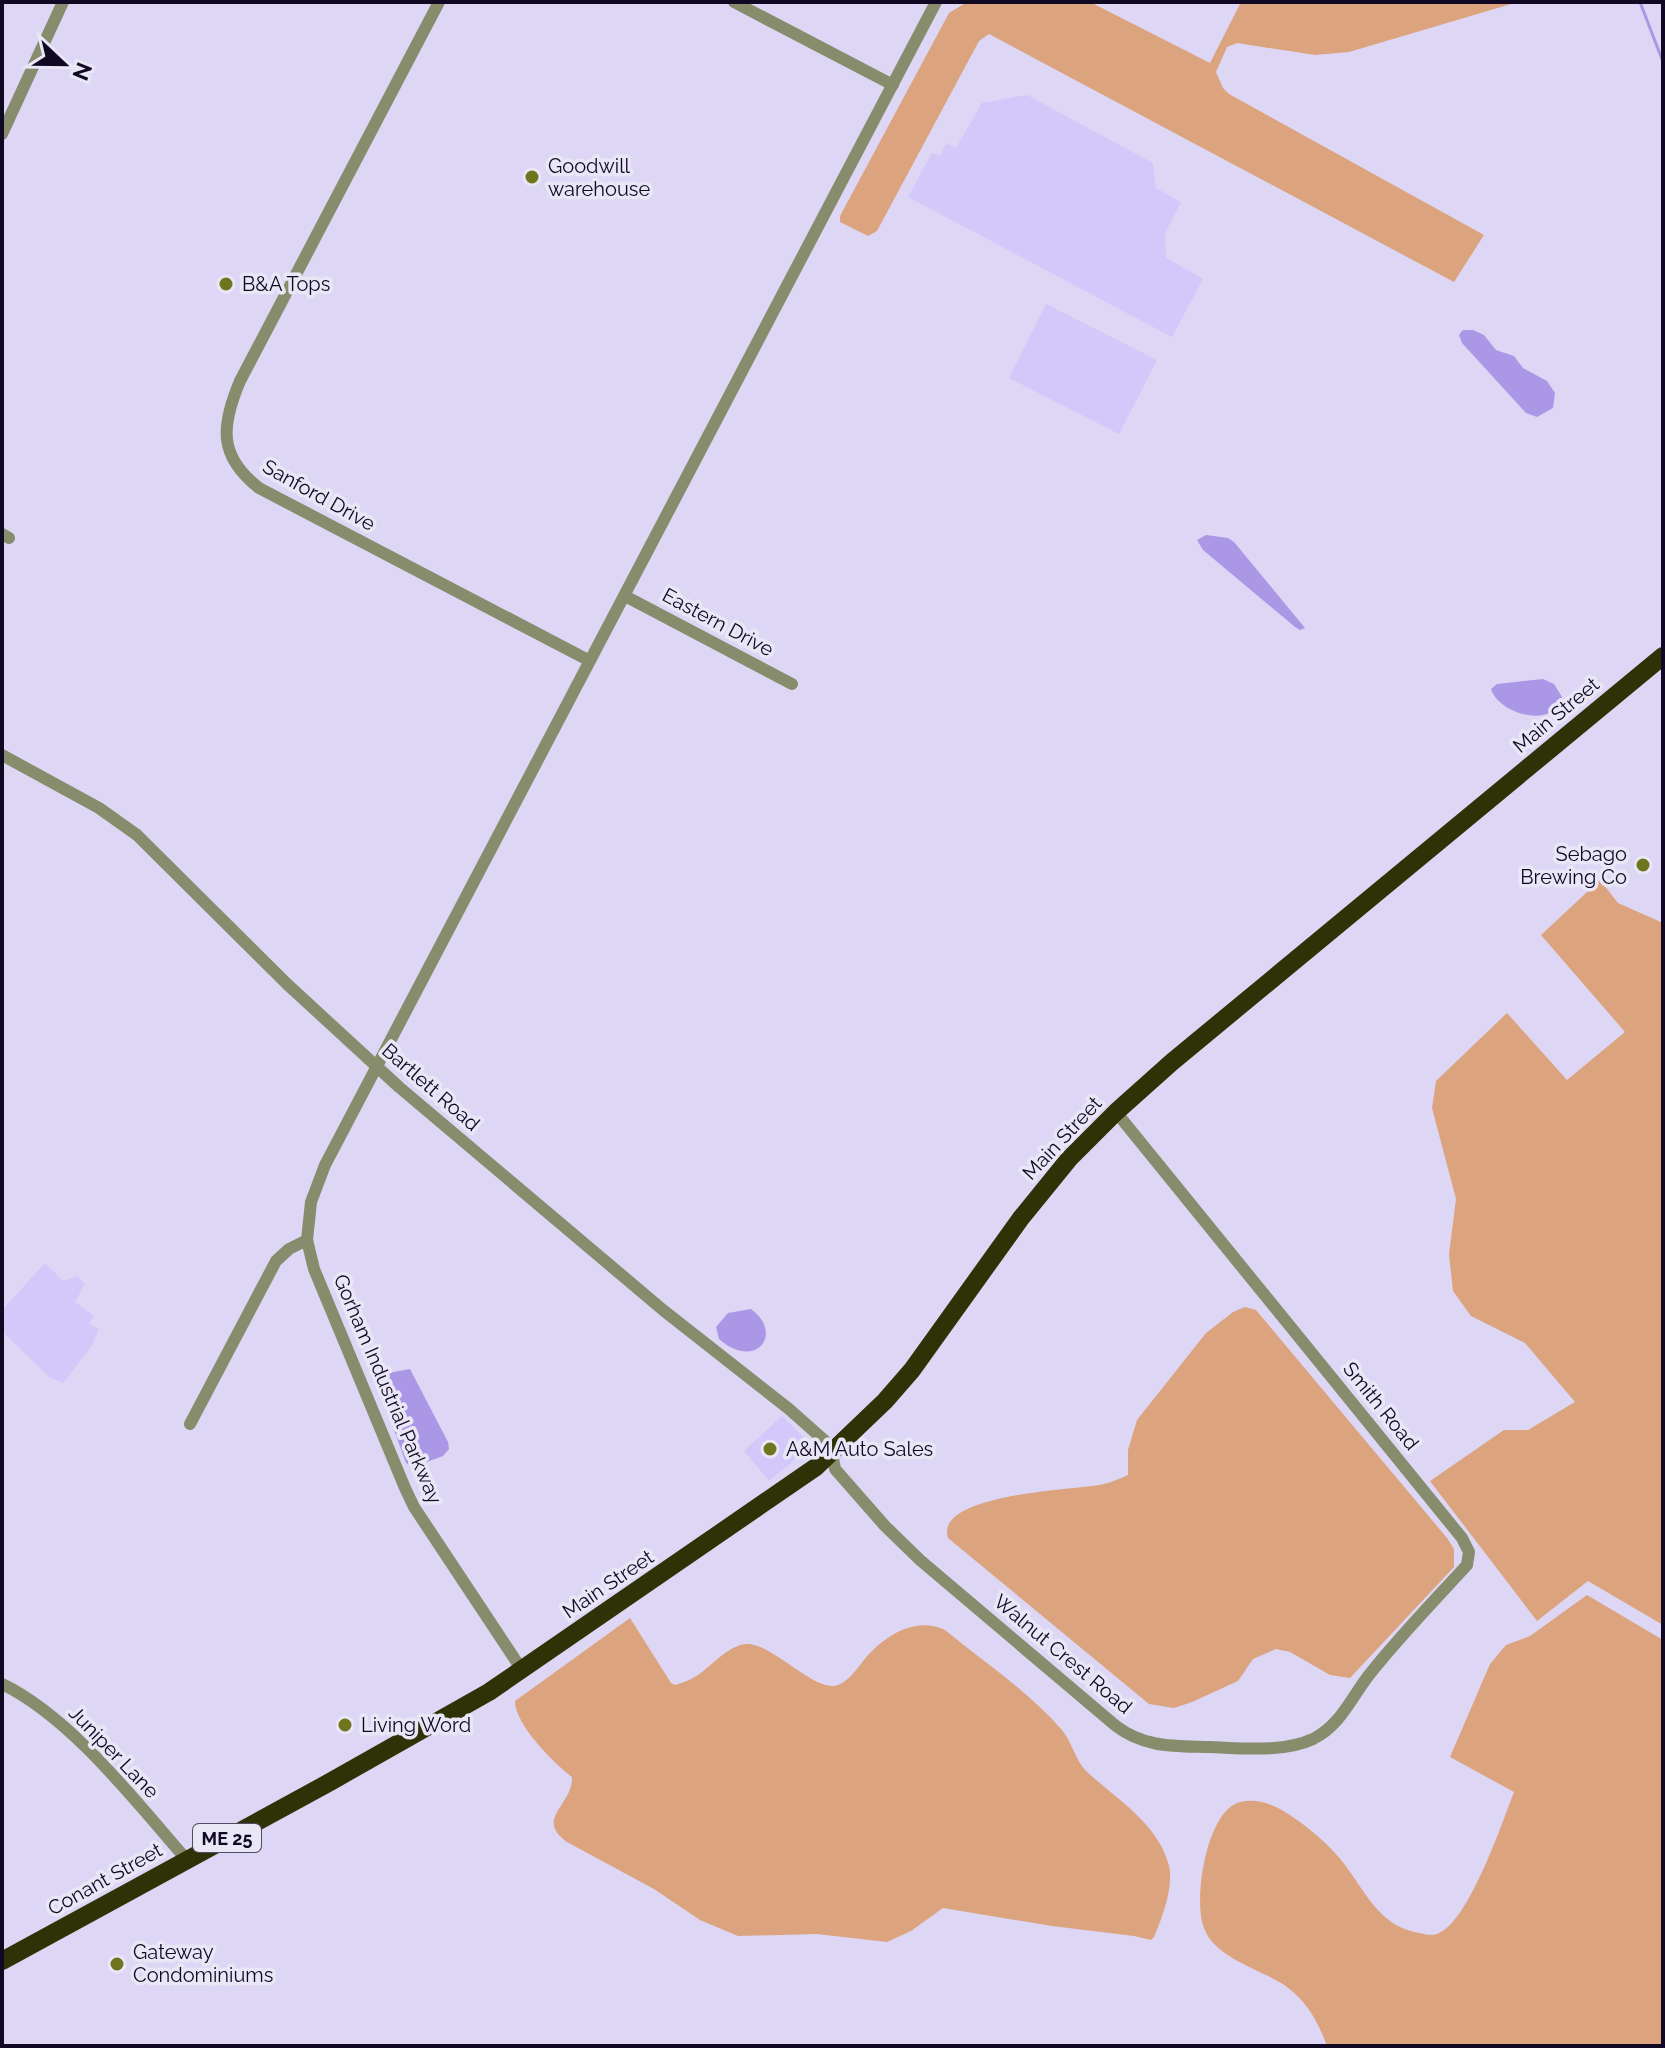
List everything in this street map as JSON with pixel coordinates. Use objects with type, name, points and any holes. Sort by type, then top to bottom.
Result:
[{"type":"highway","name":"Main Street","points":[[522,1670],[776,1496],[832,1453],[912,1370],[1021,1218],[1069,1159],[1116,1112],[1172,1062],[1663,656]]},
{"type":"highway","name":"Conant Street","points":[[2,1961],[451,1714],[522,1670]]},
{"type":"street","points":[[2,134],[63,2]]},
{"type":"street","name":"Sanford Drive","points":[[439,2],[240,381],[226,420],[227,444],[243,474],[259,488],[590,661]]},
{"type":"street","points":[[734,2],[893,85]]},
{"type":"street","points":[[190,1424],[276,1261],[289,1249],[307,1240],[311,1202],[317,1182],[936,2]]},
{"type":"street","name":"Eastern Drive","points":[[625,596],[792,684]]},
{"type":"street","name":"Bartlett Road","points":[[2,755],[83,798],[137,835],[298,995],[377,1067],[663,1310],[789,1409],[825,1441],[832,1453]]},
{"type":"street","name":"Smith Road","points":[[1116,1112],[1468,1547],[1470,1557],[1467,1565],[1368,1675],[1345,1711],[1330,1727]]},
{"type":"street","name":"Gorham Industrial Parkway","points":[[307,1240],[314,1269],[414,1507],[522,1670]]},
{"type":"street","name":"Walnut Crest Road","points":[[832,1453],[835,1469],[907,1548],[1131,1736],[1166,1746],[1270,1747],[1299,1743],[1316,1737],[1330,1727]]},
{"type":"street","name":"Juniper Lane","points":[[2,1684],[55,1718],[187,1860]]},
{"type":"shaded area","points":[[967,2],[1090,2],[1210,63],[1241,2],[1518,2],[1349,52],[1315,55],[1237,43],[1227,47],[1216,72],[1229,94],[1484,235],[1454,282],[989,34],[979,41],[877,231],[868,236],[840,222],[840,216],[949,13]]},
{"type":"shaded area","points":[[1027,95],[1153,163],[1156,188],[1181,202],[1165,233],[1166,258],[1203,279],[1172,337],[908,197],[932,153],[940,156],[946,143],[956,148],[982,103]]},
{"type":"shaded area","points":[[1046,304],[1157,360],[1119,434],[1009,378]]},
{"type":"shaded area","points":[[1463,330],[1484,335],[1496,350],[1514,356],[1523,368],[1547,381],[1555,393],[1553,408],[1537,417],[1526,413],[1462,343],[1459,335]]},
{"type":"shaded area","points":[[1206,535],[1228,538],[1234,542],[1305,628],[1300,630],[1295,627],[1203,550],[1197,540]]},
{"type":"shaded area","points":[[1543,679],[1554,684],[1562,697],[1557,707],[1537,716],[1514,711],[1496,698],[1491,689],[1497,684]]},
{"type":"shaded area","points":[[1600,880],[1618,903],[1663,923],[1663,1625],[1588,1581],[1537,1621],[1430,1481],[1504,1430],[1528,1430],[1575,1402],[1525,1343],[1471,1316],[1453,1291],[1449,1254],[1456,1199],[1432,1108],[1436,1081],[1507,1013],[1567,1080],[1625,1032],[1541,935]]},
{"type":"shaded area","points":[[45,1263],[63,1281],[77,1276],[85,1284],[75,1302],[94,1316],[89,1324],[99,1329],[91,1347],[63,1383],[49,1377],[2,1331],[2,1310]]},
{"type":"shaded area","points":[[1245,1307],[1256,1310],[1447,1538],[1454,1549],[1454,1567],[1350,1678],[1330,1675],[1290,1652],[1276,1649],[1253,1659],[1238,1681],[1192,1702],[1174,1708],[1149,1704],[948,1538],[949,1523],[962,1512],[983,1503],[1036,1492],[1099,1485],[1128,1475],[1128,1450],[1137,1420],[1206,1333],[1233,1312]]},
{"type":"shaded area","points":[[751,1309],[761,1319],[765,1329],[761,1345],[744,1351],[732,1348],[719,1339],[716,1327],[728,1313]]},
{"type":"shaded area","points":[[410,1369],[449,1449],[443,1456],[413,1467],[406,1463],[375,1378]]},
{"type":"shaded area","points":[[782,1416],[806,1440],[799,1446],[804,1452],[769,1481],[744,1451]]},
{"type":"shaded area","points":[[1587,1595],[1663,1640],[1663,2046],[1327,2046],[1312,2014],[1294,1993],[1229,1956],[1218,1948],[1204,1928],[1201,1880],[1216,1825],[1225,1812],[1240,1802],[1256,1801],[1276,1807],[1329,1846],[1370,1901],[1390,1921],[1419,1933],[1437,1934],[1449,1926],[1472,1893],[1514,1792],[1450,1757],[1490,1664],[1506,1645],[1530,1636]]},
{"type":"shaded area","points":[[630,1618],[675,1685],[693,1678],[735,1647],[750,1644],[772,1653],[819,1683],[838,1685],[853,1674],[873,1650],[898,1632],[926,1625],[945,1630],[1048,1715],[1065,1734],[1086,1771],[1135,1813],[1156,1837],[1169,1866],[1170,1883],[1154,1937],[1151,1940],[943,1908],[911,1931],[887,1942],[817,1934],[738,1936],[700,1920],[654,1889],[567,1842],[558,1834],[554,1819],[571,1787],[572,1777],[555,1763],[528,1731],[516,1710],[515,1701]]},
{"type":"waterway","points":[[1640,2],[1663,62]]},
{"type":"place","name":"Goodwill warehouse","points":[[532,177]]},
{"type":"place","name":"B&A Tops","points":[[226,284]]},
{"type":"place","name":"Sebago Brewing Co","points":[[1643,865]]},
{"type":"place","name":"A&M Auto Sales","points":[[770,1449]]},
{"type":"place","name":"Living Word","points":[[345,1725]]},
{"type":"place","name":"Gateway Condominiums","points":[[117,1964]]}]
